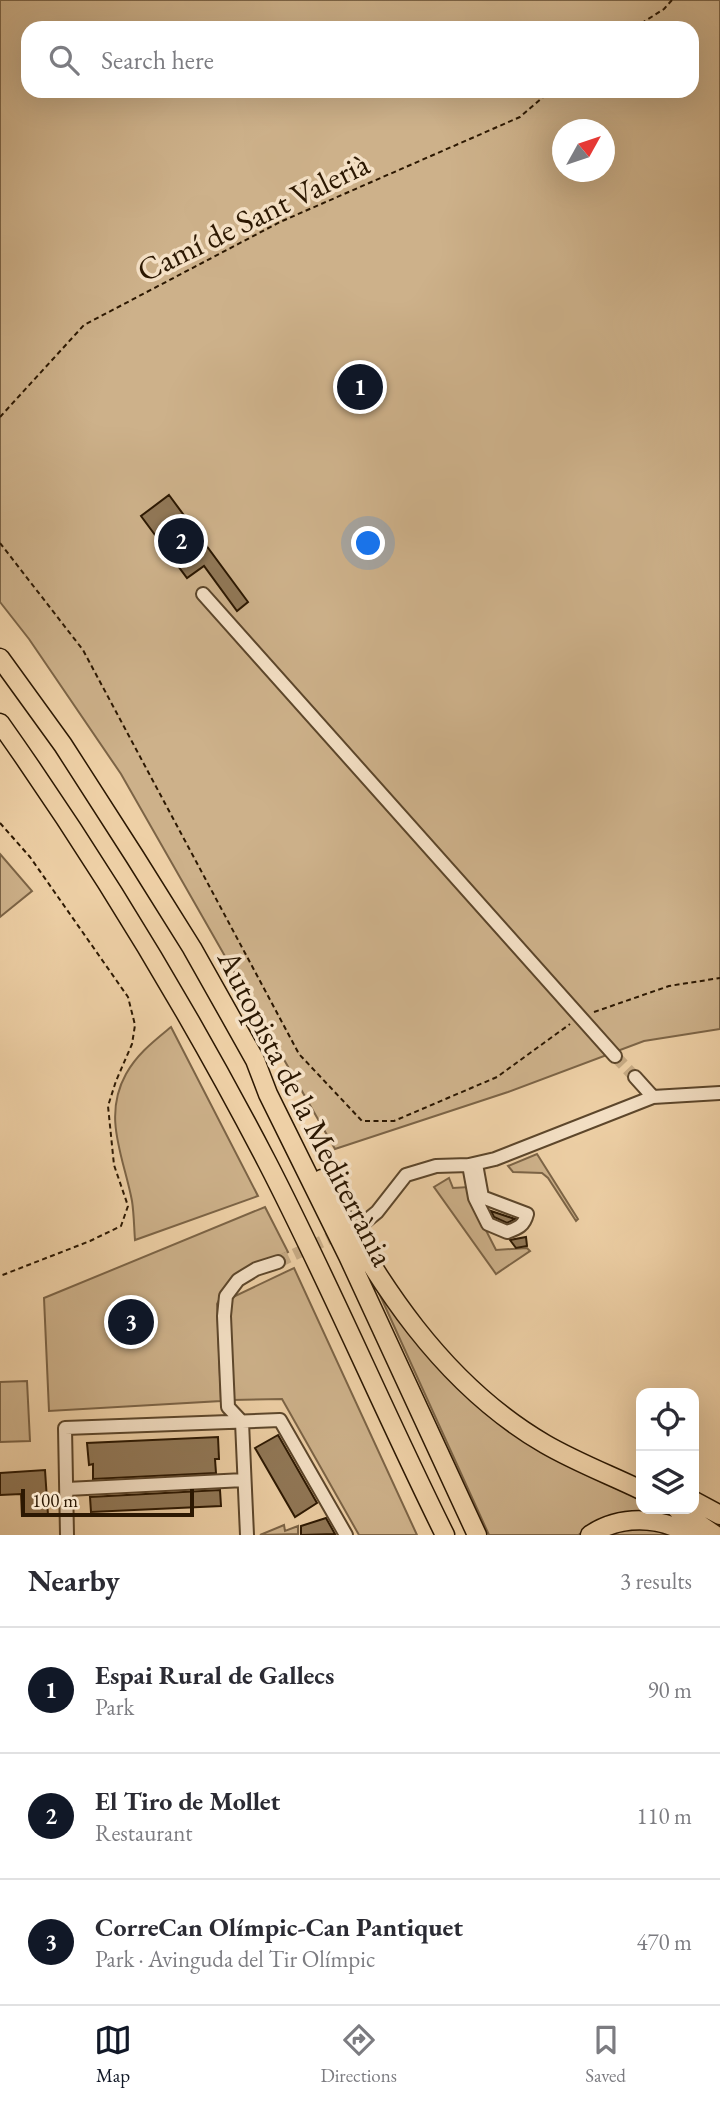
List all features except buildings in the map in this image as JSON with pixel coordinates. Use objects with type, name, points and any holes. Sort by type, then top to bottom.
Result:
[{"type":"highway","name":"Autopista de la Mediterrània","points":[[0,658],[63,745],[135,857],[192,948],[256,1060],[268,1094],[327,1200],[477,1535]]},
{"type":"highway","name":"Autopista de la Mediterrània","points":[[0,723],[58,805],[186,1015],[307,1244],[445,1535]]},
{"type":"highway","points":[[327,1200],[411,1322],[449,1368],[499,1413],[546,1445],[636,1488]]},
{"type":"highway","points":[[307,1244],[322,1295],[434,1535]]},
{"type":"highway","points":[[574,1459],[636,1477]]},
{"type":"highway","points":[[699,1504],[720,1516]]},
{"type":"highway","points":[[684,1514],[715,1535]]},
{"type":"highway","points":[[590,1535],[610,1525],[636,1520],[665,1523],[691,1535]]},
{"type":"street","points":[[203,594],[615,1056]]},
{"type":"street","points":[[635,1077],[653,1097]]},
{"type":"street","points":[[366,1221],[377,1212],[406,1175],[436,1167],[495,1159],[653,1097],[720,1093]]},
{"type":"street","points":[[473,1164],[482,1197],[527,1214],[525,1223],[507,1232],[488,1224],[475,1198],[473,1164]]},
{"type":"street","points":[[247,1535],[242,1422],[228,1407],[224,1316],[226,1296],[238,1280],[256,1269],[278,1262]]},
{"type":"street","points":[[67,1535],[65,1428],[280,1420],[346,1535]]},
{"type":"street","points":[[67,1489],[244,1480]]},
{"type":"path","points":[[645,21],[664,9],[672,0]]},
{"type":"path","name":"Camí de Sant Valerià","points":[[0,417],[84,325],[279,222],[520,117],[542,98]]},
{"type":"path","points":[[0,543],[82,650],[299,1054],[362,1121],[394,1121],[497,1077],[580,1017],[669,986],[720,978]]},
{"type":"path","points":[[0,823],[30,858],[101,956],[128,997],[135,1025],[132,1044],[108,1106],[114,1165],[128,1206],[121,1226],[0,1276]]},
{"type":"shaded area","points":[[0,0],[720,0],[720,1029],[644,1041],[508,1092],[335,1149],[121,774],[29,639],[0,602]]},
{"type":"shaded area","points":[[0,854],[32,891],[0,917]]},
{"type":"shaded area","points":[[171,1027],[258,1196],[135,1240],[132,1201],[117,1137],[116,1106],[119,1090],[130,1067],[146,1048]]},
{"type":"shaded area","points":[[537,1154],[578,1219],[576,1221],[542,1173],[513,1172],[508,1166]]},
{"type":"shaded area","points":[[449,1178],[453,1188],[469,1187],[472,1203],[496,1250],[527,1248],[530,1251],[496,1274],[434,1187]]},
{"type":"shaded area","points":[[265,1207],[288,1252],[229,1281],[217,1304],[221,1401],[49,1411],[44,1298]]},
{"type":"shaded area","points":[[294,1268],[417,1535],[359,1535],[282,1399],[232,1400],[229,1307],[233,1297]]},
{"type":"shaded area","points":[[369,1271],[477,1402],[636,1492],[636,1513],[608,1518],[578,1535],[489,1535]]},
{"type":"shaded area","points":[[27,1381],[30,1441],[0,1442],[0,1382]]},
{"type":"shaded area","points":[[653,1514],[676,1514],[681,1517]]},
{"type":"shaded area","points":[[284,1525],[285,1531],[298,1526],[298,1534],[260,1535]]},
{"type":"shaded area","points":[[645,1526],[678,1535],[604,1535],[613,1530]]},
{"type":"tunnel","points":[[615,1056],[635,1077]]},
{"type":"tunnel","points":[[278,1262],[366,1221]]},
{"type":"place","name":"Espai Rural de Gallecs","points":[[360,387]]},
{"type":"place","name":"El Tiro de Mollet","points":[[181,541]]},
{"type":"place","name":"CorreCan Olímpic-Can Pantiquet","points":[[131,1322]]}]
